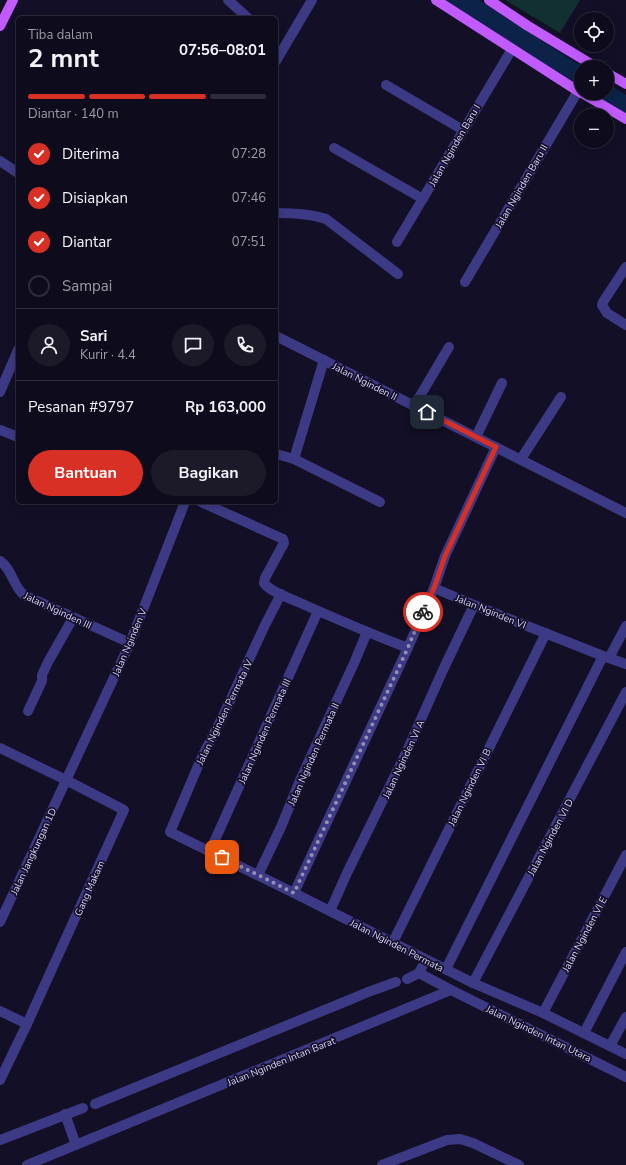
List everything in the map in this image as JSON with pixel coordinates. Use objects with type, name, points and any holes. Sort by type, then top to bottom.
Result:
[{"type":"main road","points":[[0,26],[13,0]]},
{"type":"main road","points":[[436,0],[574,88]]},
{"type":"main road","points":[[489,0],[528,26],[584,60]]},
{"type":"main road","points":[[614,77],[626,84]]},
{"type":"main road","points":[[594,100],[626,119]]},
{"type":"street","points":[[228,0],[246,16]]},
{"type":"street","points":[[280,46],[312,0]]},
{"type":"street","name":"Jalan Nginden Baru I","points":[[397,242],[512,49]]},
{"type":"street","points":[[386,86],[463,130]]},
{"type":"street","name":"Jalan Nginden Baru II","points":[[465,282],[575,100]]},
{"type":"street","points":[[334,148],[423,200]]},
{"type":"street","points":[[0,161],[16,172]]},
{"type":"street","points":[[278,213],[306,215],[326,219],[398,274]]},
{"type":"street","points":[[626,267],[602,305],[607,313],[626,325]]},
{"type":"street","name":"Jalan Nginden II","points":[[278,337],[626,513]]},
{"type":"street","points":[[414,406],[449,347]]},
{"type":"street","points":[[0,392],[16,355]]},
{"type":"street","points":[[294,459],[324,360]]},
{"type":"street","points":[[476,437],[502,383]]},
{"type":"street","points":[[521,459],[561,397]]},
{"type":"street","points":[[0,430],[16,436]]},
{"type":"street","points":[[294,893],[408,648],[434,588],[447,552],[496,447]]},
{"type":"street","points":[[278,455],[294,459],[380,502]]},
{"type":"street","name":"Jalan Nginden V","points":[[66,780],[130,643],[184,504]]},
{"type":"street","points":[[204,504],[283,539],[284,543],[265,578],[265,586],[318,611],[408,648]]},
{"type":"street","name":"Jalan Nginden III","points":[[0,561],[8,568],[20,592],[24,595],[130,643]]},
{"type":"street","name":"Jalan Nginden VI","points":[[434,588],[474,606],[626,664]]},
{"type":"street","name":"Jalan Nginden Permata IV","points":[[170,832],[201,759],[281,594]]},
{"type":"street","name":"Jalan Nginden VI A","points":[[330,911],[347,873],[406,755],[443,670],[474,606]]},
{"type":"street","name":"Jalan Nginden Permata III","points":[[210,852],[318,611]]},
{"type":"street","points":[[28,711],[42,681],[42,675],[48,662],[73,618]]},
{"type":"street","points":[[446,969],[606,657],[626,626]]},
{"type":"street","name":"Jalan Nginden Permata II","points":[[258,875],[281,827],[301,778],[367,632]]},
{"type":"street","name":"Jalan Nginden VI B","points":[[393,942],[546,633]]},
{"type":"street","name":"Jalan Nginden VI D","points":[[473,983],[626,692]]},
{"type":"street","points":[[0,748],[66,780]]},
{"type":"street","name":"Jalan Jangkungan 1D","points":[[0,922],[66,780]]},
{"type":"street","name":"Gang Makam","points":[[27,1024],[124,810],[66,780]]},
{"type":"street","name":"Jalan Nginden Permata","points":[[170,832],[393,942],[425,960],[473,983],[543,1013],[626,1054]]},
{"type":"street","name":"Jalan Nginden VI E","points":[[543,1013],[626,856]]},
{"type":"street","points":[[584,1033],[626,952]]},
{"type":"street","points":[[407,979],[419,973],[425,960]]},
{"type":"street","points":[[419,973],[452,990]]},
{"type":"street","points":[[95,1104],[368,992],[396,982]]},
{"type":"street","name":"Jalan Nginden Intan Utara","points":[[452,990],[626,1077]]},
{"type":"street","name":"Jalan Nginden Intan Barat","points":[[26,1165],[452,990]]},
{"type":"street","points":[[0,1011],[27,1024],[0,1080]]},
{"type":"street","points":[[610,1046],[626,1017]]},
{"type":"street","points":[[0,1140],[83,1108]]},
{"type":"street","points":[[65,1114],[76,1145]]},
{"type":"street","points":[[382,1165],[447,1140],[460,1139],[474,1143],[519,1165]]},
{"type":"green space","points":[[505,0],[580,0],[560,33]]},
{"type":"waterway","points":[[459,0],[574,74]]},
{"type":"waterway","points":[[613,100],[626,108]]},
{"type":"way so far","points":[[222,857],[294,893],[406,652],[423,612]]},
{"type":"route","points":[[423,612],[434,588],[445,556],[496,447],[427,412]]}]
